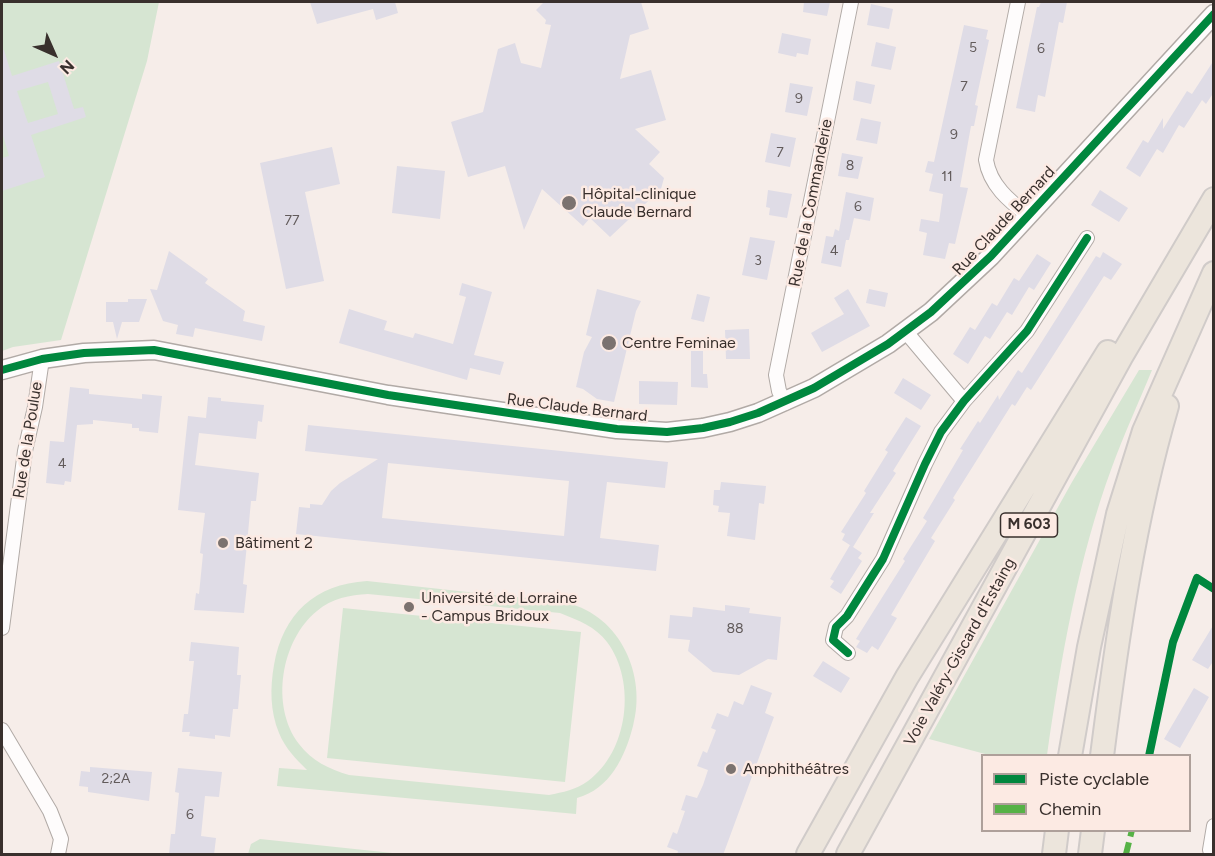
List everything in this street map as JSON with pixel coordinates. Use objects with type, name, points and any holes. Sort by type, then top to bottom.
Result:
[{"type":"highway","name":"Voie Valéry-Giscard d'Estaing","points":[[848,855],[1098,399],[1192,233],[1214,199]]},
{"type":"highway","points":[[808,855],[907,677],[991,540],[1116,339],[1192,233]]},
{"type":"highway","points":[[1070,754],[1089,647],[1118,514],[1143,431],[1214,273]]},
{"type":"highway","points":[[1102,754],[1132,549],[1155,448],[1191,323]]},
{"type":"highway","points":[[1054,855],[1057,832]]},
{"type":"highway","points":[[1090,855],[1093,832]]},
{"type":"street","name":"Rue de la Commanderie","points":[[785,403],[779,392],[776,375],[851,2]]},
{"type":"street","points":[[1018,2],[986,160],[993,183],[1028,215]]},
{"type":"street","name":"Rue Claude Bernard","points":[[2,370],[42,359],[106,351],[162,351],[388,395],[617,429],[667,432],[703,428],[758,413],[785,403],[854,366],[906,332],[952,295],[991,256],[1214,14]]},
{"type":"street","points":[[848,653],[833,640],[836,627],[847,616],[883,559],[941,432],[964,401],[1027,331],[1087,238]]},
{"type":"street","points":[[906,332],[964,401]]},
{"type":"street","name":"Rue de la Poulue","points":[[2,628],[25,451],[35,407],[42,359]]},
{"type":"street","points":[[2,730],[50,811],[61,839],[58,855]]},
{"type":"street","points":[[1210,850],[1214,826]]},
{"type":"green space","points":[[2,2],[159,2],[147,61],[61,340],[13,347],[2,351]]},
{"type":"green space","points":[[1139,370],[1152,370],[1112,467],[1089,537],[1072,609],[1047,754],[985,754],[929,739],[1072,482]]},
{"type":"green space","points":[[367,581],[552,600],[586,610],[602,621],[615,634],[626,651],[633,669],[636,688],[633,726],[626,749],[614,770],[599,787],[577,798],[576,814],[277,786],[279,768],[307,770],[284,744],[274,716],[272,682],[278,647],[285,631],[304,605],[317,595],[348,583]],"holes":[[[368,594],[560,613],[592,628],[607,642],[616,658],[625,696],[620,735],[612,753],[602,768],[588,781],[574,789],[549,795],[349,775],[315,760],[299,744],[290,729],[282,693],[288,656],[305,623],[317,611],[335,600]]]},
{"type":"green space","points":[[343,608],[581,632],[565,782],[327,758]]},
{"type":"green space","points":[[260,839],[402,854],[248,854],[251,844]]},
{"type":"building","points":[[310,2],[395,2],[398,13],[376,20],[373,9],[317,24]]},
{"type":"building","points":[[544,2],[641,2],[649,29],[630,35],[620,79],[651,70],[666,120],[635,129],[660,152],[649,164],[664,178],[661,189],[610,237],[590,218],[583,226],[542,189],[524,230],[505,166],[468,177],[451,122],[483,112],[498,49],[515,43],[521,63],[541,68],[551,25],[545,24],[546,20],[536,10]]},
{"type":"building","points":[[804,2],[830,2],[827,16],[803,12]]},
{"type":"building","points":[[1041,2],[1067,2],[1063,23],[1059,22],[1045,97],[1038,95],[1035,112],[1016,108],[1037,7]]},
{"type":"building","points":[[871,4],[893,9],[889,29],[867,25]]},
{"type":"building","points":[[964,25],[988,30],[986,39],[989,40],[975,105],[978,106],[974,126],[971,126],[960,187],[968,188],[955,244],[949,243],[945,259],[923,255],[927,233],[919,231],[921,219],[939,222],[943,194],[929,191],[933,174],[925,172],[928,161],[934,162]]},
{"type":"building","points":[[782,33],[811,39],[808,55],[797,53],[796,57],[778,53]]},
{"type":"building","points":[[876,42],[896,47],[891,70],[871,66]]},
{"type":"building","points":[[2,50],[4,50],[12,76],[59,61],[74,109],[83,107],[86,117],[31,135],[45,177],[2,191],[2,158],[9,156],[2,132]],"holes":[[[48,82],[58,114],[28,123],[17,91]]]},
{"type":"building","points":[[1214,60],[1214,92],[1206,104],[1202,100],[1184,128],[1179,125],[1163,153],[1157,149],[1140,177],[1126,168],[1143,140],[1148,143],[1163,118],[1163,129],[1187,91],[1192,94]]},
{"type":"building","points":[[856,81],[875,85],[871,104],[853,100]]},
{"type":"building","points":[[790,83],[813,87],[807,116],[785,112]]},
{"type":"building","points":[[861,118],[881,122],[877,144],[856,140]]},
{"type":"building","points":[[771,133],[796,138],[790,167],[765,162]]},
{"type":"building","points":[[332,147],[340,184],[305,192],[324,281],[286,289],[260,163]]},
{"type":"building","points":[[842,153],[863,157],[858,179],[838,176]]},
{"type":"building","points":[[397,166],[445,171],[440,219],[392,213]]},
{"type":"building","points":[[768,190],[792,194],[787,218],[769,215],[770,208],[766,207]]},
{"type":"building","points":[[1100,190],[1128,208],[1119,222],[1091,205]]},
{"type":"building","points":[[846,192],[874,198],[870,221],[854,218],[849,240],[846,240],[841,267],[821,263],[826,236],[833,237],[835,229],[839,231]]},
{"type":"building","points":[[750,237],[775,241],[767,280],[742,275]]},
{"type":"building","points":[[169,251],[208,279],[205,283],[245,311],[243,321],[265,326],[262,341],[195,328],[193,337],[176,334],[178,325],[163,321],[150,289],[157,290]]},
{"type":"building","points":[[1103,252],[1122,264],[1111,280],[1104,276],[1031,390],[1027,387],[1015,406],[1012,404],[953,498],[955,500],[931,538],[935,541],[891,615],[897,618],[878,650],[872,646],[867,653],[856,647],[860,641],[856,639],[927,521],[923,518],[963,450],[960,449],[998,395],[999,400],[1018,370],[1022,373],[1096,256],[1100,258]]},
{"type":"building","points":[[1037,254],[1051,263],[1034,290],[1029,287],[1012,315],[1007,312],[990,339],[985,336],[968,364],[953,354],[970,327],[975,330],[992,303],[997,306],[1014,278],[1019,281]]},
{"type":"building","points":[[462,283],[492,292],[474,355],[504,362],[500,375],[470,368],[467,380],[339,343],[349,309],[387,321],[384,330],[413,338],[415,333],[453,344],[466,297],[459,295]]},
{"type":"building","name":"Centre Feminae","points":[[597,289],[641,301],[636,311],[614,402],[597,399],[576,387],[584,352],[592,337],[586,335]]},
{"type":"building","points":[[848,289],[870,326],[822,352],[811,333],[844,314],[834,298]]},
{"type":"building","points":[[869,289],[888,293],[885,307],[866,303]]},
{"type":"building","points":[[697,294],[710,297],[704,322],[691,319]]},
{"type":"building","points":[[128,299],[147,299],[139,322],[122,322],[117,339],[113,322],[106,322],[106,302],[128,302]]},
{"type":"building","points":[[749,329],[750,359],[726,359],[725,330]]},
{"type":"building","points":[[691,351],[703,351],[703,374],[707,374],[708,388],[691,387]]},
{"type":"building","points":[[903,378],[931,395],[921,410],[894,393]]},
{"type":"building","points":[[639,381],[678,382],[677,405],[639,404]]},
{"type":"building","points":[[70,387],[89,389],[89,394],[142,399],[142,394],[162,396],[158,433],[139,431],[139,428],[132,428],[132,424],[93,420],[93,424],[77,425],[71,482],[65,481],[64,485],[46,483],[50,441],[64,442]]},
{"type":"building","name":"Bâtiment 2","points":[[208,397],[221,398],[221,401],[264,405],[262,422],[258,421],[256,439],[199,433],[195,465],[259,473],[256,501],[251,501],[243,584],[247,585],[244,613],[194,610],[196,593],[199,594],[203,554],[200,553],[205,513],[178,510],[188,416],[206,418]]},
{"type":"building","points":[[906,417],[921,426],[893,471],[896,473],[870,513],[874,513],[853,547],[842,540],[845,534],[841,532],[866,493],[864,491],[888,452],[885,450]]},
{"type":"building","points":[[308,425],[668,462],[665,488],[607,482],[600,538],[659,545],[656,571],[296,534],[299,507],[310,508],[310,504],[322,505],[331,491],[340,483],[378,459],[305,451]],"holes":[[[388,463],[569,481],[564,536],[382,518]]]},
{"type":"building","points":[[721,482],[766,486],[764,504],[759,503],[755,540],[727,536],[730,513],[718,512],[719,506],[713,505],[714,490],[720,490]]},
{"type":"building","points":[[850,545],[862,553],[858,558],[862,561],[841,594],[830,587],[834,581],[830,579]]},
{"type":"building","points":[[725,605],[750,608],[749,613],[781,617],[777,660],[768,659],[739,675],[713,672],[688,651],[690,640],[668,638],[670,615],[692,617],[693,607],[725,611]]},
{"type":"building","points":[[1214,624],[1214,660],[1208,669],[1192,660]]},
{"type":"building","points":[[191,642],[239,647],[237,675],[241,675],[238,709],[233,709],[230,737],[215,735],[215,739],[189,736],[190,732],[182,732],[184,714],[188,714],[194,661],[189,661]]},
{"type":"building","points":[[823,661],[850,678],[841,693],[813,676]]},
{"type":"building","name":"Amphithéâtres","points":[[751,685],[772,693],[765,713],[774,717],[723,855],[677,855],[678,851],[667,847],[673,832],[677,834],[685,811],[681,810],[686,795],[697,798],[703,785],[708,770],[697,766],[703,751],[707,753],[716,730],[711,728],[717,713],[728,717],[734,701],[743,705]]},
{"type":"building","points":[[1194,688],[1209,697],[1180,748],[1164,739]]},
{"type":"building","points":[[90,767],[152,772],[149,801],[88,792],[88,787],[79,786],[81,771],[90,772]]},
{"type":"building","points":[[178,768],[222,772],[219,797],[205,796],[201,836],[216,838],[214,855],[169,854],[171,834],[175,834],[179,793],[175,792]]},
{"type":"marked path","points":[[1126,854],[1132,832]]},
{"type":"cycle path","points":[[2,370],[42,359],[84,353],[154,350],[388,395],[617,429],[667,432],[730,422],[758,413],[814,388],[888,344],[931,312],[991,256],[1214,14]]},
{"type":"cycle path","points":[[848,653],[833,640],[836,627],[847,616],[883,559],[941,432],[964,401],[1027,331],[1087,238]]},
{"type":"cycle path","points":[[1149,754],[1173,642],[1197,578],[1214,589]]},
{"type":"place","name":"Hôpital-clinique Claude Bernard","points":[[569,203]]},
{"type":"place","name":"Centre Feminae","points":[[609,343]]},
{"type":"place","name":"Bâtiment 2","points":[[223,543]]},
{"type":"place","name":"Université de Lorraine - Campus Bridoux","points":[[409,607]]},
{"type":"place","name":"Amphithéâtres","points":[[731,769]]}]
